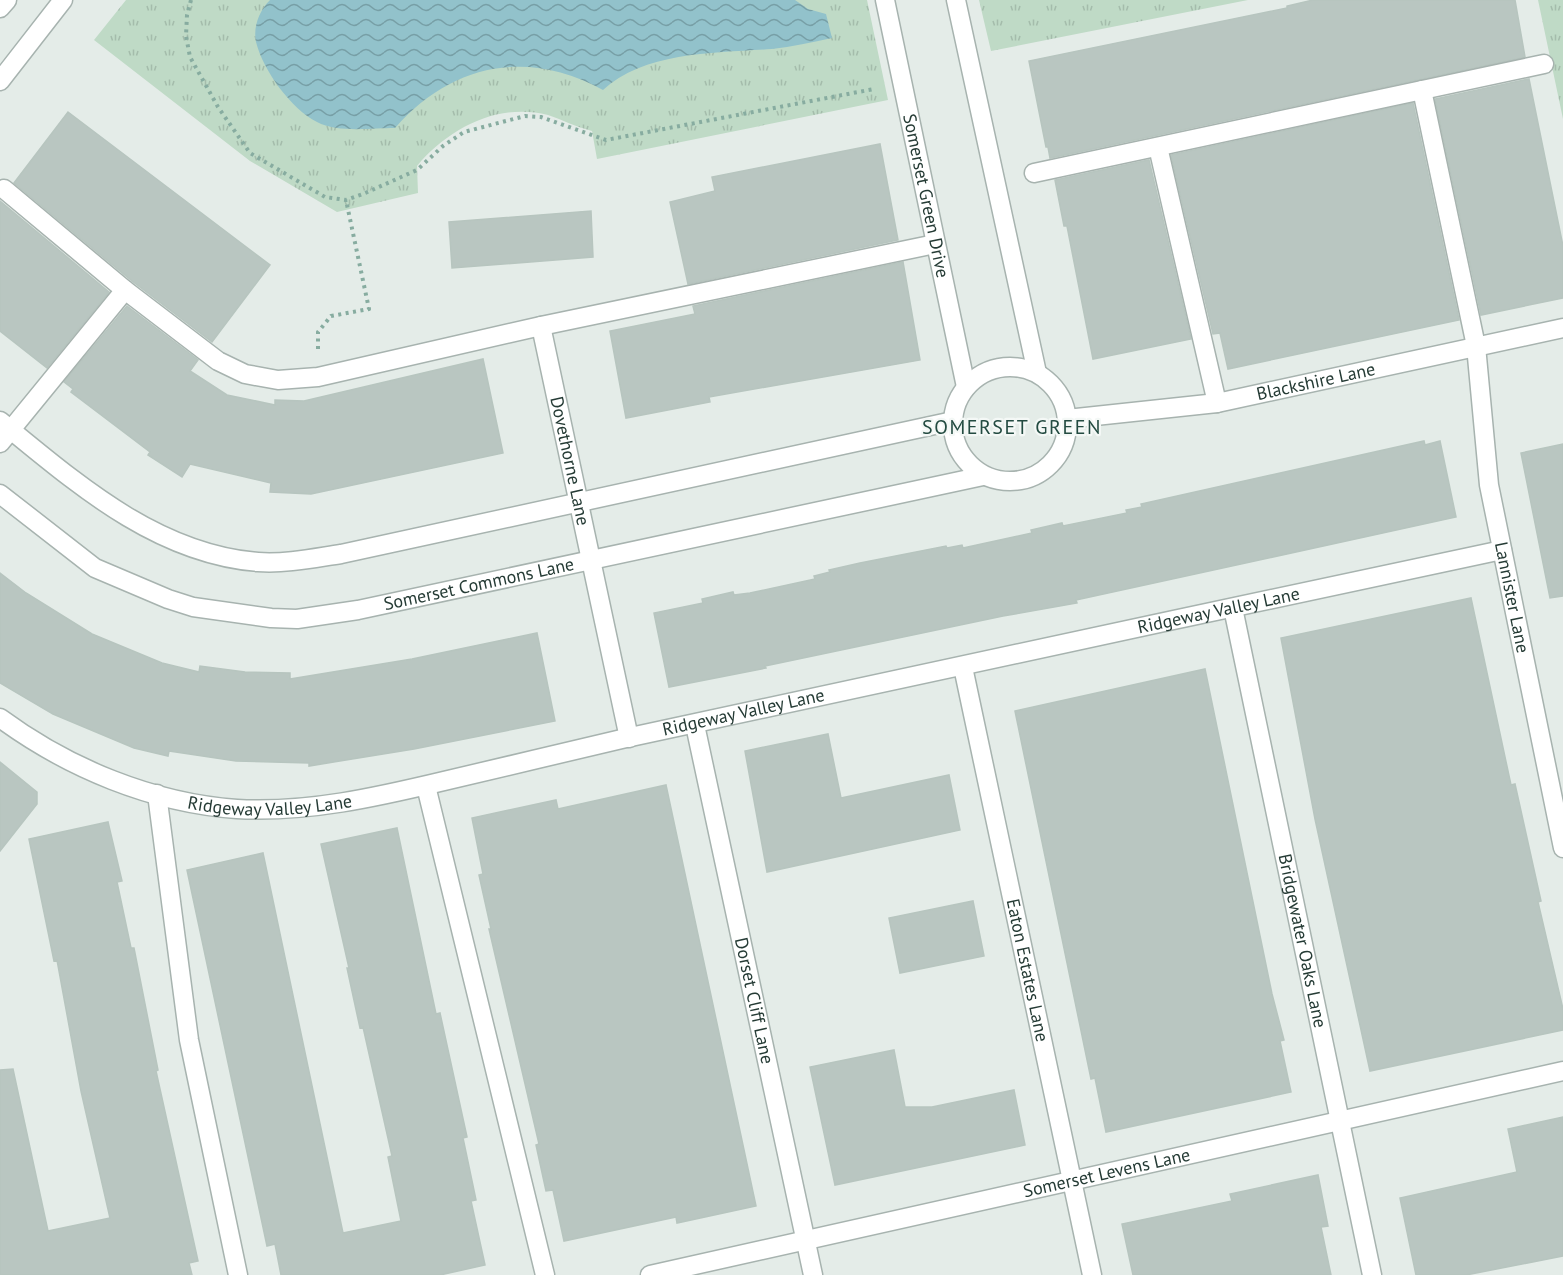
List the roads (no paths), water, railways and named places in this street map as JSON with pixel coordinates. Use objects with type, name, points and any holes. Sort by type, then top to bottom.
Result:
[{"type":"street","points":[[0,8],[7,0]]},
{"type":"street","points":[[0,81],[63,0]]},
{"type":"street","points":[[956,0],[1037,373]]},
{"type":"street","name":"Somerset Green Drive","points":[[888,1],[935,244],[966,387]]},
{"type":"street","points":[[1034,173],[1544,64]]},
{"type":"street","name":"Lannister Lane","points":[[1422,90],[1476,346],[1488,486],[1563,848]]},
{"type":"street","points":[[1158,147],[1217,403]]},
{"type":"street","points":[[4,189],[125,290],[218,360],[245,374],[278,380],[318,377],[541,326],[935,244]]},
{"type":"street","points":[[125,290],[4,432],[149,530],[203,551],[258,561],[284,562],[341,554],[953,421]]},
{"type":"street","name":"Dovethorne Lane","points":[[541,326],[629,738]]},
{"type":"street","name":"Blackshire Lane","points":[[1067,419],[1217,403],[1563,328]]},
{"type":"street","points":[[1018,367],[1037,373],[1050,382],[1060,395],[1067,419],[1064,443],[1057,458],[1046,470],[1032,478],[1016,482],[999,481],[983,476],[970,466],[960,453],[954,438],[953,421],[956,403],[966,387],[981,375],[999,368],[1018,367]]},
{"type":"street","name":"Somerset Commons Lane","points":[[0,494],[78,556],[116,579],[193,607],[271,618],[297,619],[358,610],[983,476]]},
{"type":"street","name":"Ridgeway Valley Lane","points":[[0,718],[68,761],[123,785],[182,801],[237,809],[298,808],[371,798],[629,738],[1502,550]]},
{"type":"street","name":"Bridgewater Oaks Lane","points":[[1233,608],[1372,1275]]},
{"type":"street","name":"Eaton Estates Lane","points":[[963,667],[1092,1275]]},
{"type":"street","name":"Dorset Cliff Lane","points":[[694,725],[813,1275]]},
{"type":"street","points":[[426,786],[545,1275]]},
{"type":"street","points":[[157,794],[189,1040],[238,1275]]},
{"type":"street","name":"Somerset Levens Lane","points":[[650,1275],[1563,1071]]},
{"type":"water","points":[[270,0],[795,0],[808,9],[826,14],[832,38],[780,48],[683,56],[640,68],[620,77],[603,90],[575,77],[546,69],[519,67],[492,69],[465,77],[440,89],[417,106],[395,128],[344,129],[317,122],[297,108],[279,88],[265,64],[256,42],[255,31],[263,9]]},
{"type":"district","name":"SOMERSET GREEN","points":[[1012,427]]}]
